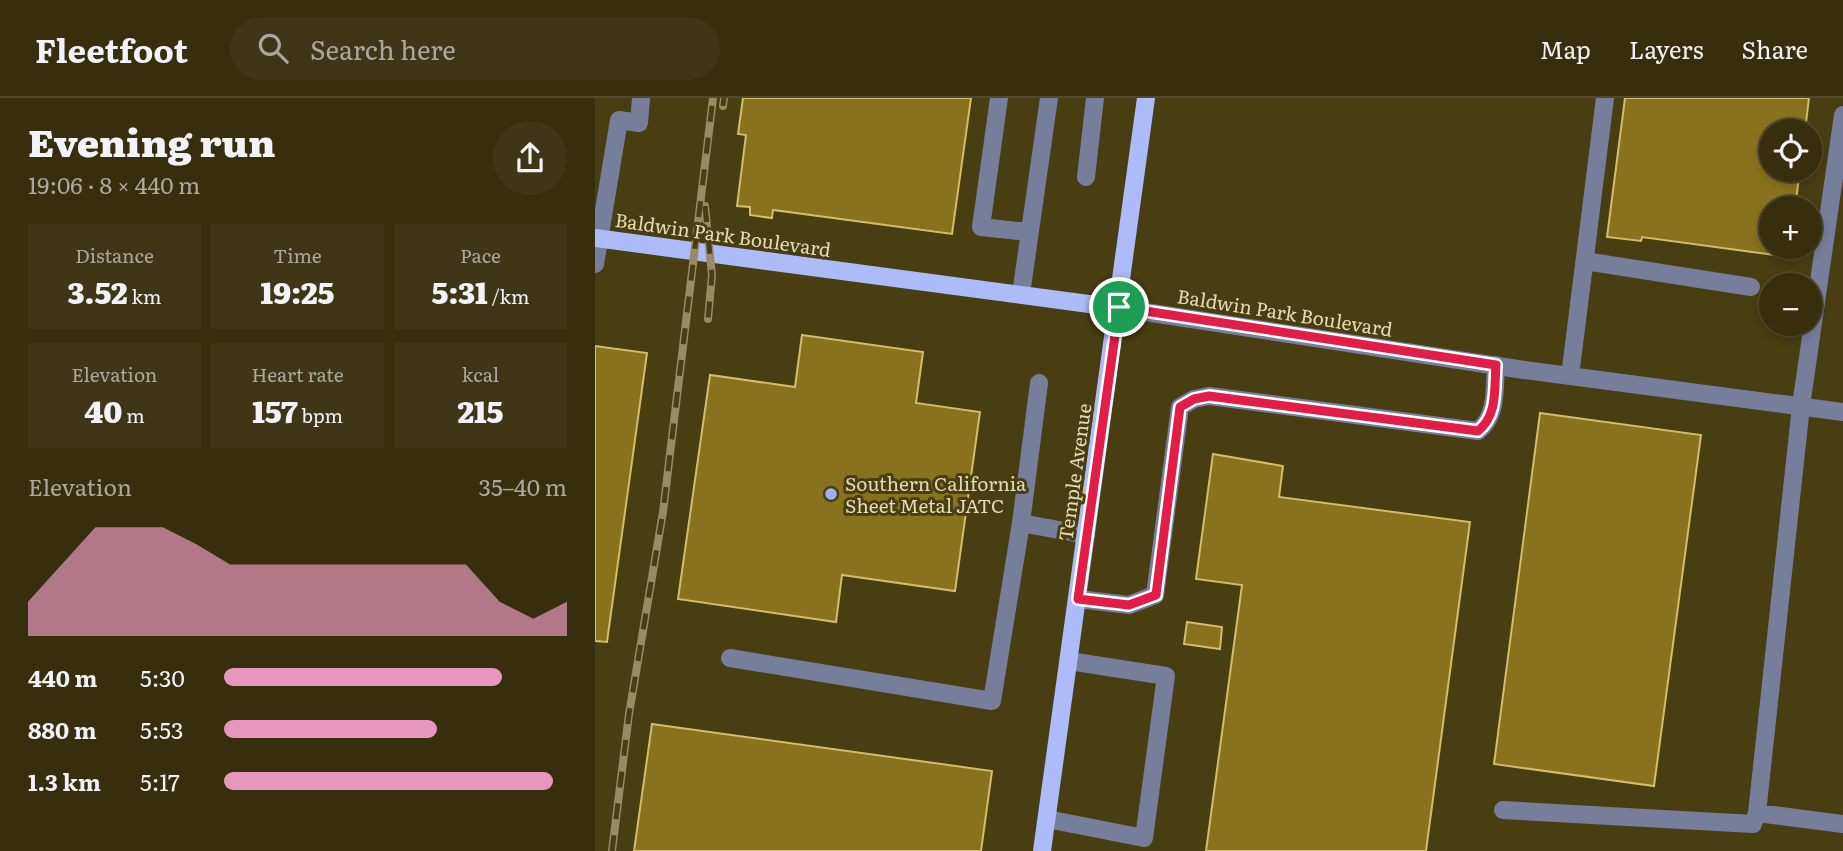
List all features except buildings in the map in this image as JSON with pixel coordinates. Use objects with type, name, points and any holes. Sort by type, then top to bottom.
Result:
[{"type":"main road","name":"Temple Avenue","points":[[1042,851],[1146,98]]},
{"type":"main road","name":"Baldwin Park Boulevard","points":[[598,238],[1119,307]]},
{"type":"street","points":[[595,264],[619,120],[639,122],[641,98]]},
{"type":"street","points":[[999,98],[981,227],[1028,232]]},
{"type":"street","points":[[1021,295],[1049,98]]},
{"type":"street","points":[[1086,177],[1095,98]]},
{"type":"street","points":[[1570,376],[1605,98]]},
{"type":"street","points":[[1503,810],[1753,824],[1757,813],[1801,406],[1843,115]]},
{"type":"street","points":[[1585,261],[1751,287]]},
{"type":"street","name":"Baldwin Park Boulevard","points":[[1119,307],[1570,376],[1843,412]]},
{"type":"street","points":[[1078,599],[1129,605],[1156,595],[1180,407],[1194,399],[1209,396],[1478,431],[1487,424],[1492,413],[1496,365]]},
{"type":"street","points":[[730,658],[992,701],[1021,523],[1039,383]]},
{"type":"street","points":[[1021,523],[1086,536]]},
{"type":"street","points":[[1047,818],[1144,838],[1167,676],[1069,661]]},
{"type":"street","points":[[1757,813],[1843,824]]},
{"type":"railway","points":[[612,851],[629,714],[663,512],[713,98]]},
{"type":"railway","points":[[723,106],[724,98]]},
{"type":"railway","points":[[705,206],[712,275],[708,319]]},
{"type":"place","name":"Southern California Sheet Metal JATC","points":[[831,494]]},
{"type":"route","points":[[1119,307],[1496,365],[1492,413],[1487,424],[1478,431],[1209,396],[1194,399],[1180,407],[1156,595],[1142,603],[1129,605],[1078,599],[1119,307]]}]
